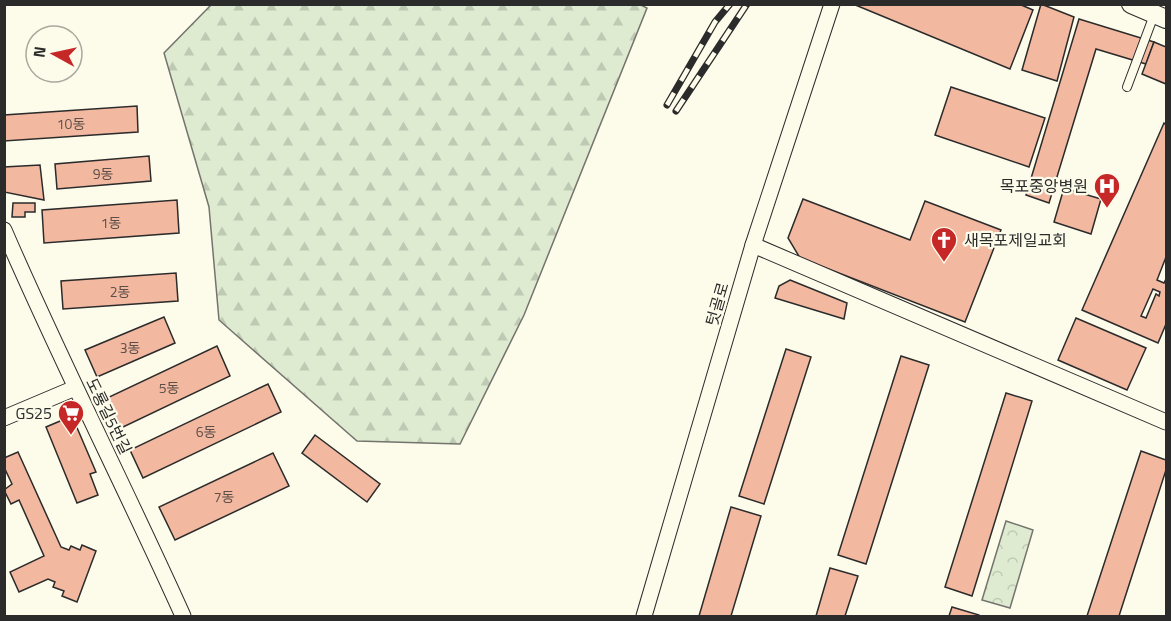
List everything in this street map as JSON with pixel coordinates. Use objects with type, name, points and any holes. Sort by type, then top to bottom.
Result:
[{"type":"street","name":"텃골로","points":[[644,616],[753,245],[832,4]]},
{"type":"street","points":[[1131,4],[1160,16]]},
{"type":"street","name":"도룡길5번길","points":[[4,230],[75,388],[148,537],[183,616]]},
{"type":"street","points":[[753,245],[1167,422]]},
{"type":"street","points":[[4,418],[75,388]]},
{"type":"lane","points":[[1128,87],[1160,16]]},
{"type":"green space","points":[[211,5],[641,5],[647,8],[524,315],[460,444],[357,441],[219,320],[209,207],[164,53]]},
{"type":"green space","points":[[1006,521],[1033,530],[1010,608],[982,600]]},
{"type":"building","points":[[853,4],[1019,4],[1033,10],[1010,69]]},
{"type":"building","points":[[1041,4],[1074,17],[1057,81],[1022,70]]},
{"type":"building","points":[[1079,19],[1154,42],[1146,64],[1096,49],[1049,203],[1026,195]]},
{"type":"building","points":[[1154,42],[1166,47],[1166,84],[1142,74]]},
{"type":"building","points":[[951,87],[1045,118],[1029,167],[935,135]]},
{"type":"building","points":[[137,106],[138,132],[4,141],[4,115]]},
{"type":"building","points":[[1164,123],[1166,125],[1166,257],[1157,280],[1164,283],[1166,279],[1166,324],[1158,343],[1082,310]],"holes":[[[1153,289],[1160,292],[1159,296],[1156,294],[1146,318],[1141,316]]]},
{"type":"building","points":[[149,156],[151,181],[57,189],[55,164]]},
{"type":"building","points":[[40,165],[44,200],[4,192],[4,167]]},
{"type":"building","points":[[1064,188],[1101,199],[1091,234],[1054,222]]},
{"type":"building","points":[[803,199],[910,240],[925,201],[1001,230],[965,322],[800,258],[788,238]]},
{"type":"building","points":[[177,200],[179,233],[44,243],[42,210]]},
{"type":"building","points":[[13,203],[35,203],[35,212],[25,212],[25,217],[12,217]]},
{"type":"building","points":[[176,273],[178,301],[63,309],[61,281]]},
{"type":"building","points":[[790,280],[847,303],[844,319],[775,298],[779,286]]},
{"type":"building","points":[[164,317],[175,343],[97,377],[85,350]]},
{"type":"building","points":[[1076,318],[1146,348],[1127,390],[1058,360]]},
{"type":"building","points":[[217,346],[230,376],[121,428],[107,398]]},
{"type":"building","points":[[786,349],[811,357],[764,504],[739,496]]},
{"type":"building","points":[[901,356],[929,365],[866,564],[838,555]]},
{"type":"building","points":[[268,384],[281,412],[143,478],[130,450]]},
{"type":"building","points":[[1006,393],[1032,401],[972,596],[945,587]]},
{"type":"building","points":[[72,416],[96,472],[90,474],[98,495],[77,503],[46,427]]},
{"type":"building","points":[[315,435],[380,484],[367,502],[302,453]]},
{"type":"building","points":[[1141,451],[1166,460],[1166,470],[1119,616],[1087,616]]},
{"type":"building","points":[[18,452],[61,547],[69,550],[71,546],[80,550],[82,545],[96,551],[77,602],[62,596],[64,591],[53,587],[55,582],[48,579],[19,592],[10,572],[44,556],[19,500],[11,504],[4,490],[12,484],[4,467],[4,458]]},
{"type":"building","points":[[273,453],[289,486],[175,540],[159,507]]},
{"type":"building","points":[[731,507],[761,516],[731,616],[699,616]]},
{"type":"building","points":[[830,568],[858,576],[845,616],[816,616]]},
{"type":"building","points":[[952,607],[979,615],[979,616],[949,616]]},
{"type":"railway","points":[[667,105],[715,22],[730,4]]},
{"type":"railway","points":[[676,111],[747,4]]},
{"type":"place","name":"목포중앙병원","points":[[1107,209]]},
{"type":"place","name":"새목포제일교회","points":[[944,263]]},
{"type":"place","name":"GS25","points":[[71,436]]}]
